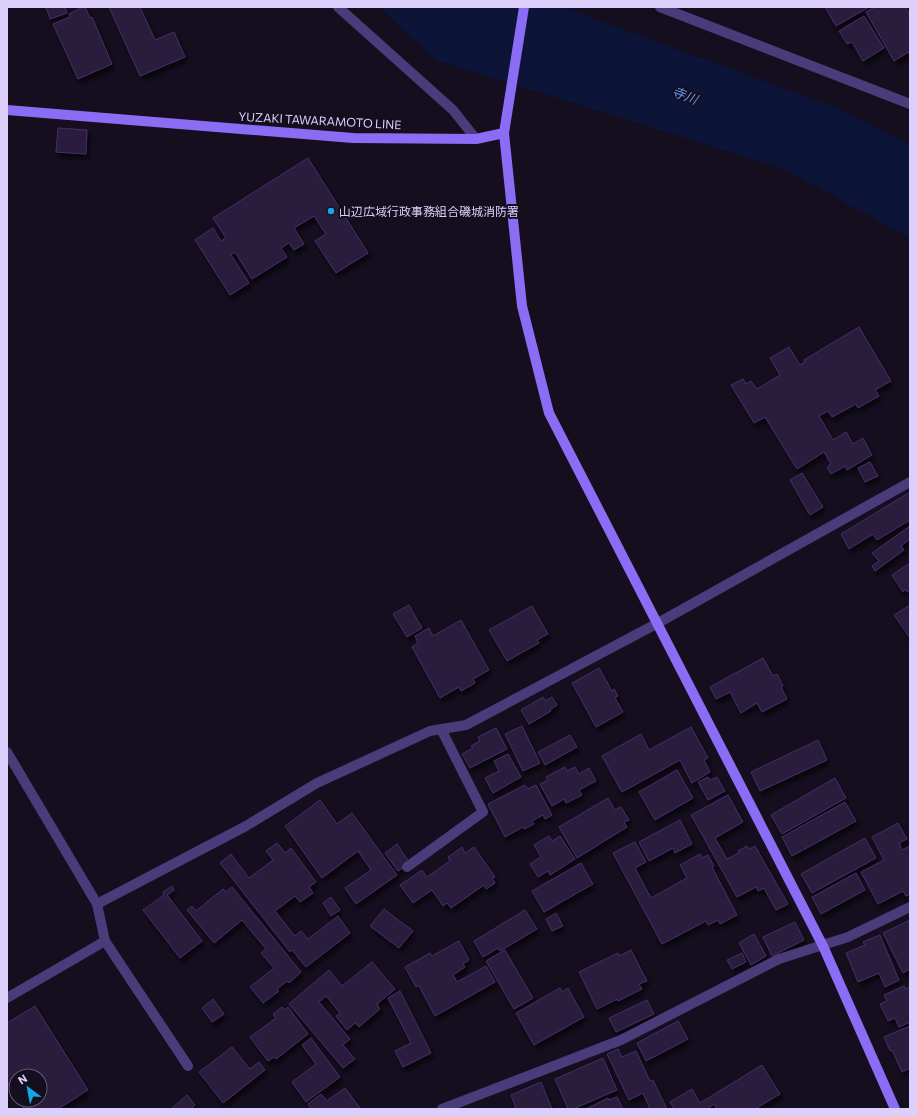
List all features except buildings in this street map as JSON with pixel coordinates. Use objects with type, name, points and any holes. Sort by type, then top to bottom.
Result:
[{"type":"street","points":[[338,7],[453,110],[476,139]]},
{"type":"street","points":[[524,7],[504,133],[522,306],[549,413],[823,946],[894,1109]]},
{"type":"street","points":[[660,7],[910,104]]},
{"type":"street","name":"YUZAKI TAWARAMOTO LINE","points":[[7,110],[353,138],[476,139],[504,133]]},
{"type":"street","points":[[97,904],[246,826],[316,783],[430,731],[466,725],[658,623],[910,482]]},
{"type":"street","points":[[408,867],[483,812],[442,729]]},
{"type":"street","points":[[7,752],[97,904],[105,941],[188,1066]]},
{"type":"street","points":[[442,1109],[621,1040],[779,959],[848,937],[910,907]]},
{"type":"street","points":[[7,998],[105,941]]},
{"type":"water","name":"寺川","points":[[379,7],[562,7],[840,109],[910,144],[910,238],[784,169],[436,60]]},
{"type":"place","name":"山辺広域行政事務組合磯城消防署","points":[[331,211]]}]
